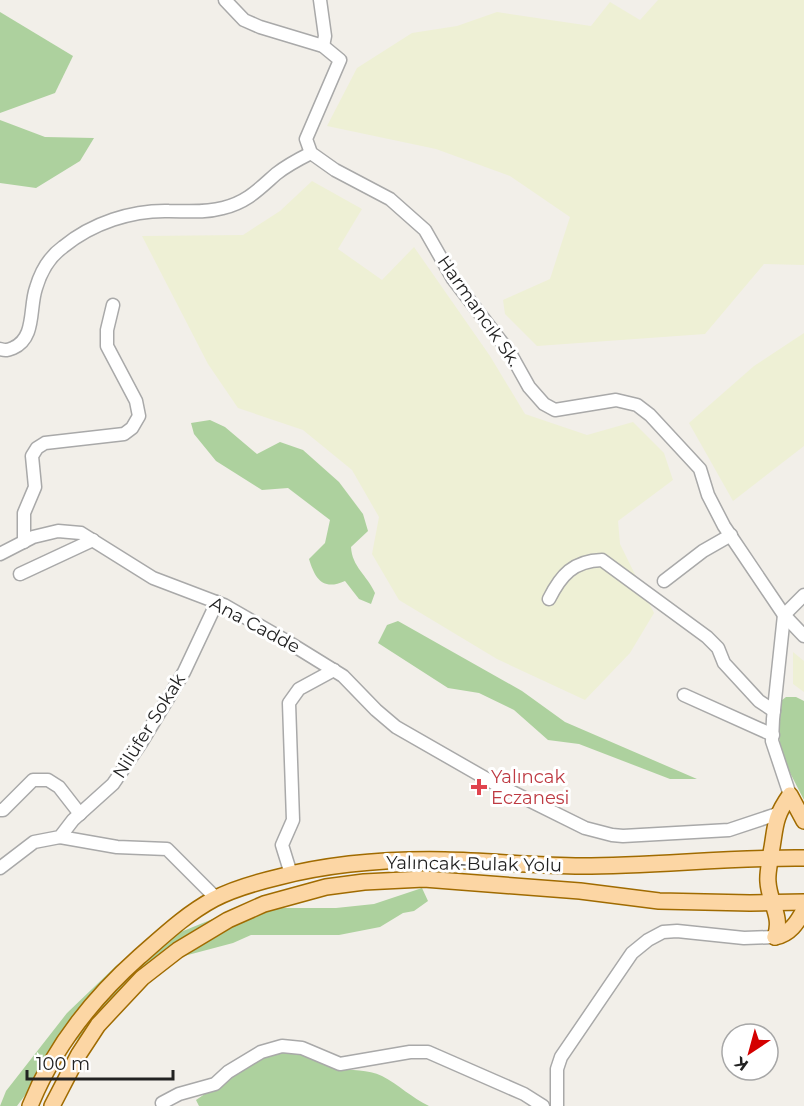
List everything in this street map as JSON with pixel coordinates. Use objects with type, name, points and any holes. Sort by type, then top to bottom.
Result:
[{"type":"main road","points":[[775,938],[778,927],[768,882],[774,829],[790,795]]},
{"type":"main road","points":[[790,795],[804,821]]},
{"type":"main road","name":"Yalıncak-Bulak Yolu","points":[[30,1106],[62,1046],[111,981],[178,923],[216,898],[263,881],[315,868],[356,863],[443,860],[581,866],[804,858]]},
{"type":"main road","name":"Yalıncak-Bulak Yolu","points":[[51,1106],[79,1054],[98,1025],[142,978],[178,950],[228,920],[264,904],[326,887],[364,882],[424,879],[580,891],[658,901],[804,902]]},
{"type":"main road","points":[[775,938],[782,936],[792,928],[804,910]]},
{"type":"street","points":[[0,349],[5,351],[19,345],[27,336],[31,323],[31,304],[43,268],[62,247],[90,230],[121,216],[142,212],[169,210],[193,212],[224,208],[255,194],[278,173],[311,153],[306,139],[340,60],[323,46],[244,20],[225,0]]},
{"type":"street","points":[[320,0],[325,36],[323,46]]},
{"type":"street","name":"Harmancık Sk.","points":[[311,153],[334,170],[390,199],[425,230],[453,279],[510,353],[529,387],[544,404],[555,410],[616,400],[637,405],[650,415],[700,469],[708,495],[731,535],[784,615],[804,636]]},
{"type":"street","points":[[24,542],[24,513],[35,487],[32,456],[37,448],[45,443],[124,434],[132,428],[139,417],[136,401],[107,345],[107,330],[113,304]]},
{"type":"street","name":"Ana Cadde","points":[[0,554],[33,537],[58,531],[81,533],[153,578],[216,602],[288,642],[343,676],[396,727],[492,782],[585,828],[612,835],[729,830],[780,813]]},
{"type":"street","points":[[664,581],[704,551],[731,535]]},
{"type":"street","points":[[20,574],[93,540]]},
{"type":"street","points":[[549,599],[559,580],[572,568],[590,561],[602,560],[707,637],[718,648],[724,663],[759,701],[774,711]]},
{"type":"street","points":[[790,795],[776,754],[773,735],[774,711],[784,615],[804,594]]},
{"type":"street","name":"Nilüfer Sokak","points":[[60,837],[80,814],[113,784],[141,743],[184,672],[216,602]]},
{"type":"street","points":[[291,874],[282,845],[293,820],[288,703],[299,689],[334,670]]},
{"type":"street","points":[[684,695],[773,735]]},
{"type":"street","points":[[0,810],[12,803],[33,780],[48,780],[59,787],[80,814]]},
{"type":"street","points":[[0,868],[34,842],[60,837],[117,847],[167,849],[216,898]]},
{"type":"street","points":[[557,1106],[557,1068],[561,1057],[632,953],[648,940],[663,932],[691,931],[744,938],[775,938]]},
{"type":"street","points":[[162,1103],[179,1094],[215,1084],[228,1072],[261,1052],[282,1046],[302,1048],[340,1064],[410,1052],[428,1052],[524,1094],[543,1106]]},
{"type":"green space","points":[[658,0],[804,0],[804,265],[764,264],[705,334],[537,346],[505,314],[503,300],[550,279],[570,217],[510,176],[436,149],[327,126],[357,68],[412,33],[457,26],[497,12],[591,26],[610,2],[640,20]]},
{"type":"green space","points":[[0,12],[73,56],[55,93],[0,113]]},
{"type":"green space","points":[[0,120],[45,137],[94,138],[80,161],[36,188],[0,183]]},
{"type":"green space","points":[[312,181],[362,209],[338,249],[382,280],[414,247],[490,356],[525,414],[587,435],[633,422],[664,453],[673,480],[618,521],[620,544],[654,613],[630,653],[585,700],[497,659],[399,600],[372,554],[379,517],[352,470],[303,430],[238,408],[208,364],[142,236],[243,235],[280,211]]},
{"type":"green space","points":[[804,333],[804,446],[733,501],[689,423],[754,366]]},
{"type":"green space","points":[[210,420],[225,427],[257,454],[280,442],[303,450],[339,482],[363,514],[368,531],[351,547],[357,566],[375,593],[371,604],[359,599],[345,581],[326,584],[314,572],[309,559],[325,543],[330,520],[288,488],[262,490],[216,461],[194,434],[191,423]]},
{"type":"green space","points":[[398,621],[522,691],[565,722],[697,779],[670,779],[579,744],[548,740],[514,710],[479,693],[448,688],[378,643],[387,625]]},
{"type":"green space","points":[[793,652],[804,661],[804,692],[793,684]]},
{"type":"green space","points":[[786,697],[796,697],[804,701],[804,800],[787,767],[780,746],[777,704]]},
{"type":"green space","points":[[422,888],[428,901],[414,911],[403,913],[380,927],[339,935],[251,935],[233,943],[184,956],[126,983],[79,1038],[46,1067],[17,1106],[0,1106],[6,1091],[67,1013],[117,965],[156,942],[225,914],[273,908],[336,908],[374,904]]},
{"type":"green space","points":[[284,1050],[337,1068],[377,1074],[429,1106],[199,1106],[196,1100],[227,1078],[260,1059]]},
{"type":"place","name":"Yalıncak Eczanesi","points":[[479,787]]}]
